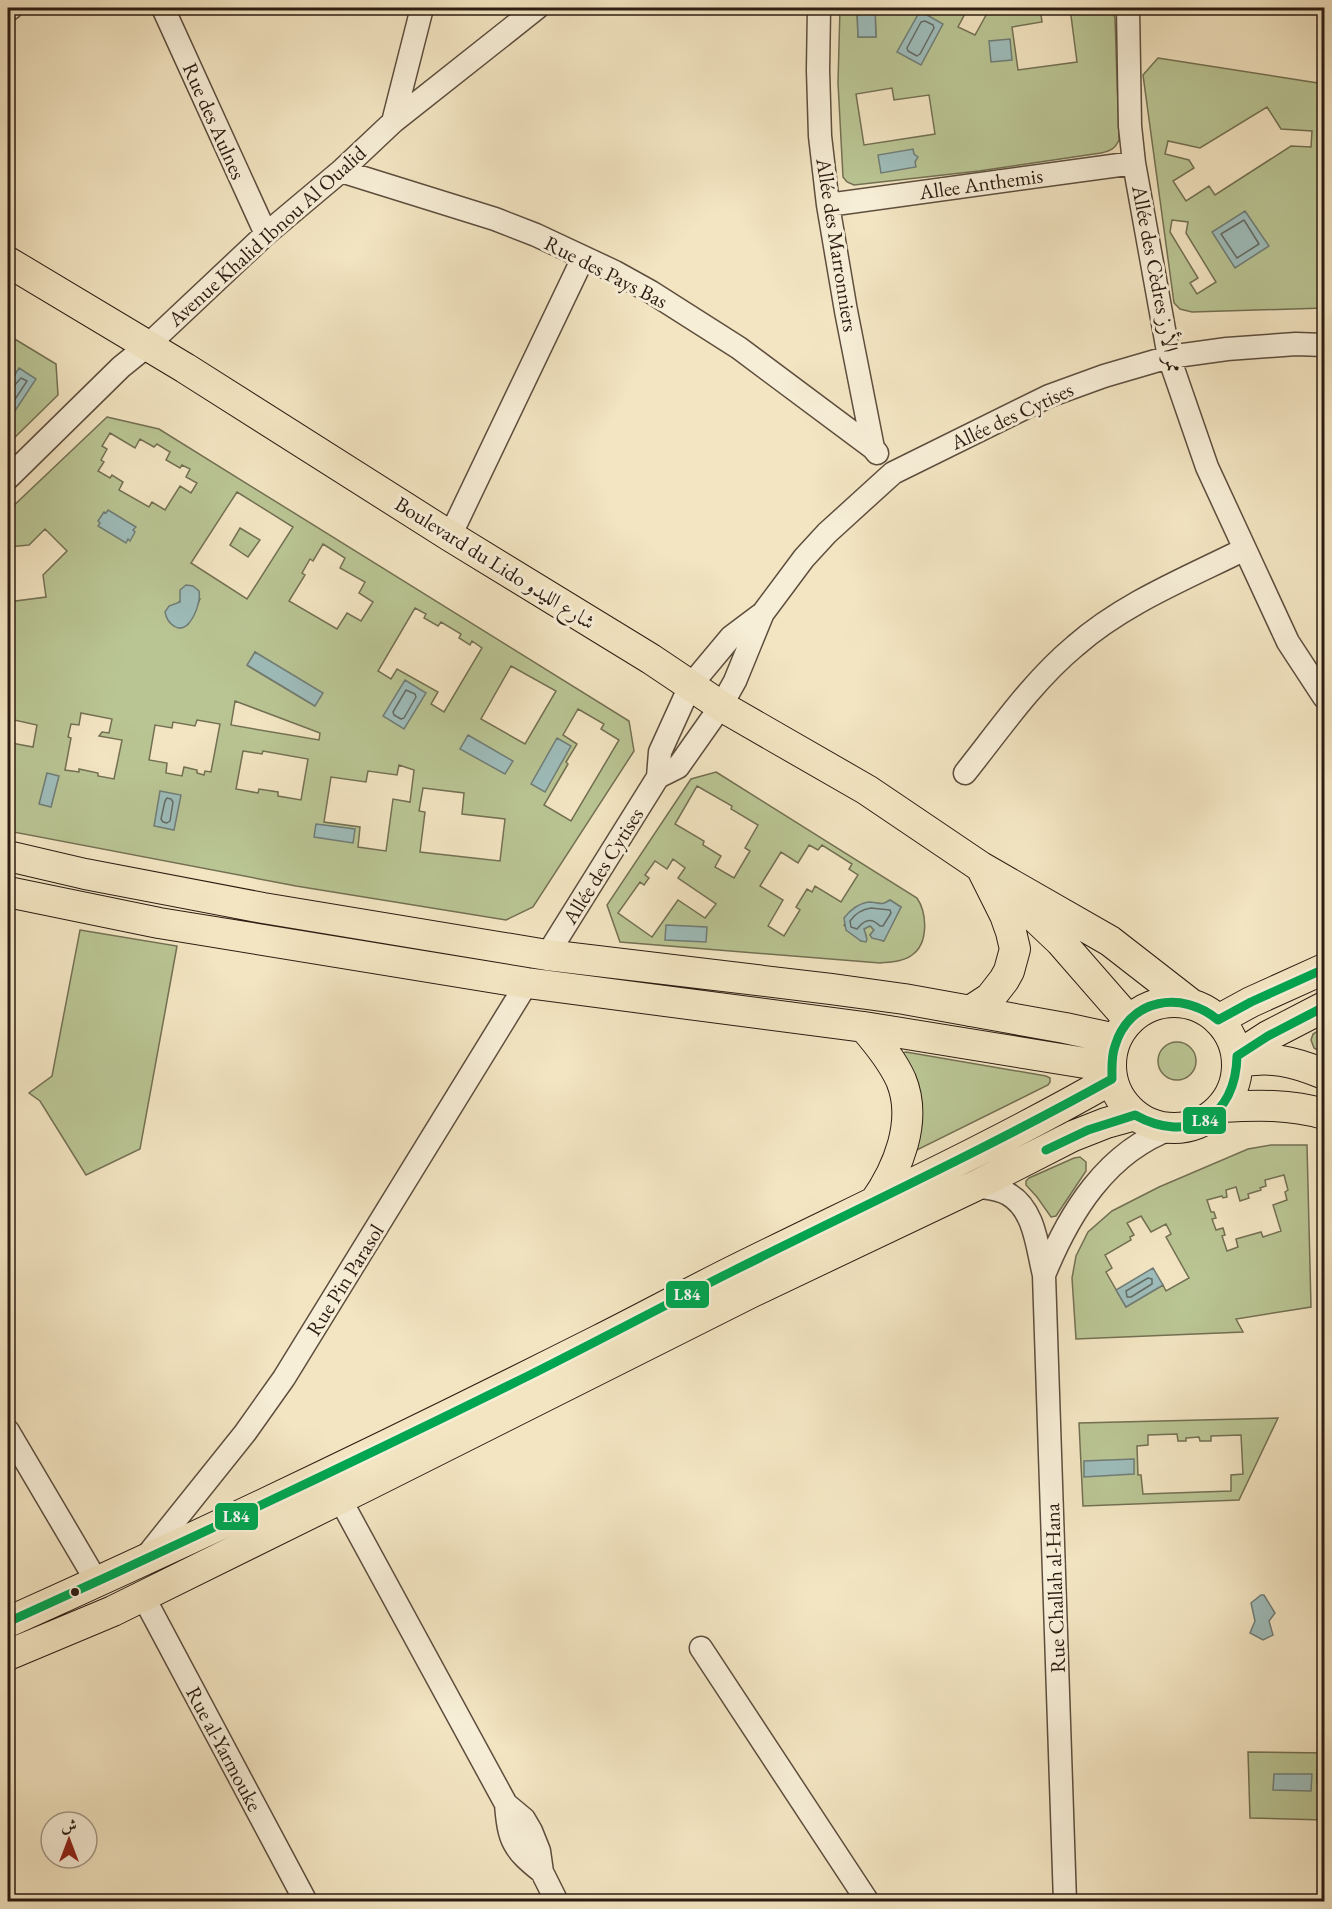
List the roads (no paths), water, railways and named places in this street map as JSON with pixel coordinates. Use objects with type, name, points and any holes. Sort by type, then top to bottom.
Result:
[{"type":"main road","name":"Boulevard du Lido شارع الليدو","points":[[8,262],[195,374],[450,536],[651,659],[721,706],[867,790],[981,867],[1110,941],[1191,1004]]},
{"type":"main road","points":[[8,856],[86,874],[263,908],[547,955],[820,987],[970,1011],[1117,1051]]},
{"type":"main road","name":"Boulevard du Lido شارع الليدو","points":[[981,867],[1060,941],[1117,1051]]},
{"type":"main road","points":[[970,1011],[990,998],[1004,980],[1015,949],[1005,915],[981,867]]},
{"type":"main road","points":[[8,892],[159,923],[527,983],[864,1027],[1117,1051]]},
{"type":"main road","points":[[1218,1020],[1251,1002],[1324,969]]},
{"type":"main road","points":[[8,1622],[142,1562],[598,1340],[1060,1108],[1117,1051],[1143,1010],[1159,1003],[1175,1002],[1191,1004],[1206,1010],[1231,1036],[1237,1060],[1235,1081],[1230,1095],[1208,1119],[1191,1126],[1173,1128],[1153,1125],[1135,1115],[1120,1099],[1117,1051]]},
{"type":"main road","points":[[1237,1060],[1268,1036],[1324,1007]]},
{"type":"main road","points":[[864,1027],[886,1053],[900,1078],[907,1109],[906,1129],[894,1169],[874,1203]]},
{"type":"main road","points":[[1237,1060],[1277,1059],[1293,1062],[1324,1074]]},
{"type":"main road","points":[[1221,1107],[1285,1106],[1306,1108],[1324,1114]]},
{"type":"main road","points":[[8,1656],[112,1611],[750,1293],[975,1186],[1073,1136],[1135,1115]]},
{"type":"street","name":"Rue des Aulnes","points":[[163,8],[266,234]]},
{"type":"street","points":[[393,122],[422,8]]},
{"type":"street","name":"Avenue Khalid Ibnou Al Oualid","points":[[8,478],[121,367],[147,346],[266,234],[341,171],[393,122],[537,8]]},
{"type":"street","name":"Allée des Marronniers","points":[[819,8],[820,136],[828,205],[873,448],[893,473]]},
{"type":"street","name":"Allée des Cèdres ممر الأرز","points":[[1128,8],[1130,126],[1134,163],[1169,357],[1207,467],[1288,642],[1324,697]]},
{"type":"street","name":"Allee Anthemis","points":[[828,205],[1134,163]]},
{"type":"street","name":"Rue des Pays Bas","points":[[341,171],[495,219],[536,235],[615,272],[739,348],[873,448]]},
{"type":"street","points":[[450,536],[583,258]]},
{"type":"street","name":"Allée des Cytises","points":[[547,955],[658,777],[660,752],[690,686],[731,637],[762,613],[804,558],[827,533],[893,473],[1049,396],[1104,376],[1169,357],[1227,349],[1296,344],[1324,345]]},
{"type":"street","points":[[965,773],[1032,688],[1076,644],[1128,609],[1245,549]]},
{"type":"street","name":"Allée des Cytises","points":[[658,777],[678,767],[721,706],[735,681],[762,613]]},
{"type":"street","name":"Rue Pin Parasol","points":[[142,1562],[245,1433],[284,1378],[527,983]]},
{"type":"street","points":[[1044,1275],[1067,1226],[1096,1184],[1122,1155],[1156,1134],[1173,1128]]},
{"type":"street","points":[[975,1186],[1007,1193],[1027,1212],[1033,1226],[1044,1275]]},
{"type":"street","name":"Rue Challah al-Hana","points":[[1044,1275],[1065,1902]]},
{"type":"street","points":[[8,1431],[98,1582]]},
{"type":"street","points":[[340,1499],[506,1804],[524,1820],[531,1832],[539,1851],[542,1872],[557,1902]]},
{"type":"street","name":"Rue al-Yarmouke","points":[[142,1596],[306,1902]]},
{"type":"street","points":[[700,1648],[868,1902]]},
{"type":"water","points":[[857,8],[875,8],[876,37],[858,37]]},
{"type":"water","points":[[920,11],[943,24],[921,65],[897,52]]},
{"type":"water","points":[[1010,39],[1012,60],[991,62],[989,41]]},
{"type":"water","points":[[913,149],[914,154],[918,157],[915,162],[916,167],[881,173],[878,155]]},
{"type":"water","points":[[1245,211],[1269,246],[1235,268],[1212,232]]},
{"type":"water","points":[[19,368],[36,379],[11,417],[8,415],[8,386]]},
{"type":"water","points":[[108,510],[136,527],[130,541],[128,539],[126,543],[98,526],[100,523],[98,521]]},
{"type":"water","points":[[186,585],[193,586],[199,591],[198,604],[189,623],[178,628],[168,620],[165,612],[169,606],[180,602],[180,590]]},
{"type":"water","points":[[255,652],[323,693],[315,706],[247,665]]},
{"type":"water","points":[[405,680],[426,693],[404,729],[383,716]]},
{"type":"water","points":[[468,735],[513,761],[505,774],[460,749]]},
{"type":"water","points":[[557,738],[571,746],[545,792],[531,784]]},
{"type":"water","points":[[47,773],[59,776],[51,807],[39,804]]},
{"type":"water","points":[[160,791],[181,795],[174,830],[154,826]]},
{"type":"water","points":[[316,824],[355,829],[353,843],[314,837]]},
{"type":"water","points":[[890,900],[901,907],[884,941],[872,938],[870,935],[874,930],[870,926],[864,929],[866,942],[846,930],[844,918],[856,907],[867,902],[882,904]]},
{"type":"water","points":[[666,925],[707,927],[706,942],[665,940]]},
{"type":"water","points":[[1153,1268],[1163,1285],[1126,1307],[1116,1290]]},
{"type":"water","points":[[1134,1459],[1134,1474],[1084,1477],[1084,1461]]},
{"type":"water","points":[[1264,1595],[1275,1613],[1269,1621],[1273,1635],[1263,1640],[1250,1633],[1255,1621],[1251,1603]]},
{"type":"water","points":[[1274,1774],[1312,1774],[1311,1791],[1273,1790]]}]
